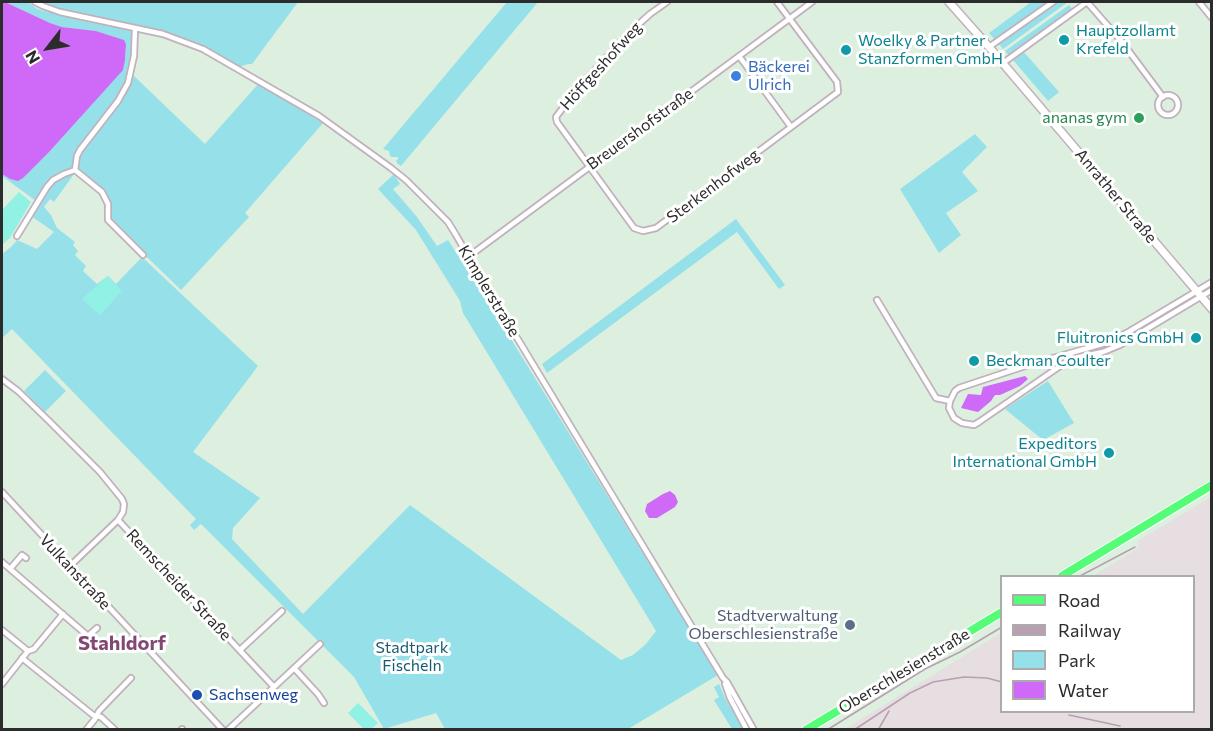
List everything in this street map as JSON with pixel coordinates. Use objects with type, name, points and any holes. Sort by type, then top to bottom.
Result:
[{"type":"main road","name":"Anrather Straße","points":[[949,2],[1212,309]]},
{"type":"main road","points":[[1064,575],[1212,485]]},
{"type":"main road","name":"Oberschlesienstraße","points":[[806,729],[1000,613]]},
{"type":"street","name":"Kimplerstraße","points":[[35,2],[60,12],[175,38],[203,49],[319,116],[374,155],[414,188],[448,222],[723,678],[730,698],[747,729]]},
{"type":"street","name":"Höffgeshofweg","points":[[590,167],[557,122],[556,117],[574,93],[628,34],[667,2]]},
{"type":"street","points":[[777,2],[789,18]]},
{"type":"street","name":"Breuershofstraße","points":[[468,257],[812,2]]},
{"type":"street","points":[[989,47],[1053,2]]},
{"type":"street","points":[[1003,63],[1087,2],[1122,42],[1162,97]]},
{"type":"street","points":[[1199,2],[1212,18]]},
{"type":"street","name":"Sterkenhofweg","points":[[590,167],[634,228],[643,231],[657,228],[838,92],[837,82],[789,18]]},
{"type":"street","points":[[75,170],[80,150],[118,101],[128,83],[134,56],[135,28]]},
{"type":"street","points":[[739,56],[791,127]]},
{"type":"street","points":[[1169,96],[1176,99],[1178,105],[1174,113],[1168,115],[1161,112],[1158,106],[1162,97],[1169,96]]},
{"type":"street","points":[[17,236],[53,180],[75,170]]},
{"type":"street","points":[[75,170],[102,192],[108,204],[108,220],[142,255]]},
{"type":"street","points":[[1212,282],[1199,294],[1120,345],[1066,362],[974,424],[962,423],[954,417],[950,401],[955,391],[968,384],[1052,357],[1101,345],[1199,294],[1212,290]]},
{"type":"street","points":[[877,300],[936,398],[950,401]]},
{"type":"street","points":[[1116,339],[1120,345]]},
{"type":"street","name":"Remscheider Straße","points":[[2,379],[18,391],[116,490],[124,504],[123,512],[118,520],[70,566]]},
{"type":"street","name":"Vulkanstraße","points":[[2,492],[223,729]]},
{"type":"street","name":"Remscheider Straße","points":[[118,520],[274,687]]},
{"type":"street","points":[[10,569],[22,555],[26,558]]},
{"type":"street","points":[[2,562],[88,636],[97,628]]},
{"type":"street","name":"Remscheider Straße","points":[[240,650],[282,611]]},
{"type":"street","points":[[2,684],[28,651],[34,649],[63,614]]},
{"type":"street","points":[[2,630],[28,651]]},
{"type":"street","points":[[228,729],[320,644]]},
{"type":"street","points":[[22,658],[93,715],[101,717],[115,729]]},
{"type":"street","points":[[294,668],[324,704]]},
{"type":"street","points":[[86,729],[99,711],[131,678]]},
{"type":"street","name":"Kimplerstraße","points":[[723,678],[754,729]]},
{"type":"shaded area","points":[[19,192],[31,202],[10,238],[2,245],[2,210]]},
{"type":"shaded area","points":[[108,276],[122,291],[100,315],[82,299]]},
{"type":"shaded area","points":[[1211,497],[1211,729],[845,729],[1000,634],[1000,713],[1195,713],[1195,575],[1095,575],[1135,550],[1139,540]]},
{"type":"shaded area","points":[[358,703],[378,723],[371,729],[364,729],[348,713]]},
{"type":"green space","points":[[5,2],[28,2],[37,9],[130,30],[134,36],[127,83],[86,139],[72,169],[60,174],[36,201],[2,174],[10,179],[50,151],[99,96],[125,60],[126,44],[123,40],[96,31],[62,27],[50,23]]},
{"type":"green space","points":[[41,2],[298,2],[252,64],[239,67],[203,46],[176,36]]},
{"type":"green space","points":[[507,2],[538,2],[401,166],[396,161],[398,157],[390,156],[389,151],[383,149]]},
{"type":"green space","points":[[1031,2],[1050,2],[995,40],[989,33]]},
{"type":"green space","points":[[1057,2],[1068,2],[1003,49],[998,43]]},
{"type":"green space","points":[[1069,5],[1073,10],[1009,56],[1005,51]]},
{"type":"green space","points":[[1023,51],[1059,92],[1048,101],[1013,60]]},
{"type":"green space","points":[[132,76],[205,144],[259,83],[323,123],[245,213],[249,217],[181,290],[109,219],[103,191],[77,167],[82,149],[116,107]]},
{"type":"green space","points":[[975,134],[987,147],[962,172],[978,191],[946,213],[961,235],[939,253],[900,189]]},
{"type":"green space","name":"Stadtpark Fischeln","points":[[69,174],[74,174],[54,202],[50,199],[44,207],[57,228],[75,242],[73,245],[78,251],[75,255],[86,266],[83,271],[97,284],[108,276],[116,284],[142,257],[258,366],[193,452],[260,498],[233,528],[232,539],[303,614],[410,505],[621,660],[633,655],[656,631],[463,313],[460,301],[416,230],[378,189],[394,174],[400,184],[393,189],[417,217],[437,246],[448,240],[482,292],[718,675],[628,729],[445,729],[436,713],[384,729],[354,677],[201,524],[194,530],[190,525],[196,519],[12,329],[2,338],[2,254],[17,240],[37,249],[54,232],[31,216],[54,182]]},
{"type":"green space","points":[[736,219],[785,285],[779,289],[737,232],[547,373],[542,364]]},
{"type":"green space","points":[[45,370],[66,391],[45,412],[24,391]]},
{"type":"green space","points":[[1048,381],[1074,423],[1043,440],[1005,409]]},
{"type":"green space","points":[[719,684],[743,729],[732,729],[714,700],[719,697],[714,687]]},
{"type":"water","points":[[2,2],[50,23],[62,27],[96,31],[124,40],[126,44],[123,70],[50,151],[18,181],[2,174]]},
{"type":"water","points":[[1025,376],[1028,379],[1020,386],[995,395],[978,412],[961,408],[968,394],[981,395],[983,387]]},
{"type":"water","points":[[670,491],[678,502],[675,507],[657,518],[649,518],[645,511],[647,504]]},
{"type":"tram line","points":[[1082,575],[1135,547]]},
{"type":"tram line","points":[[827,730],[925,669],[1000,628]]},
{"type":"railway","points":[[854,730],[910,693],[933,682],[964,677],[987,678],[1000,681]]},
{"type":"railway","points":[[878,730],[889,711]]},
{"type":"railway","points":[[1069,715],[1120,726]]},
{"type":"place","name":"Hauptzollamt Krefeld","points":[[1064,40]]},
{"type":"place","name":"Woelky & Partner Stanzformen GmbH","points":[[846,50]]},
{"type":"place","name":"Bäckerei Ulrich","points":[[736,76]]},
{"type":"place","name":"ananas gym","points":[[1139,118]]},
{"type":"place","name":"Fluitronics GmbH","points":[[1196,338]]},
{"type":"place","name":"Beckman Coulter","points":[[974,361]]},
{"type":"place","name":"Expeditors International GmbH","points":[[1109,453]]},
{"type":"place","name":"Stadtverwaltung Oberschlesienstraße","points":[[850,625]]},
{"type":"place","name":"Sachsenweg","points":[[197,695]]},
{"type":"district","name":"Stahldorf","points":[[122,643]]}]
